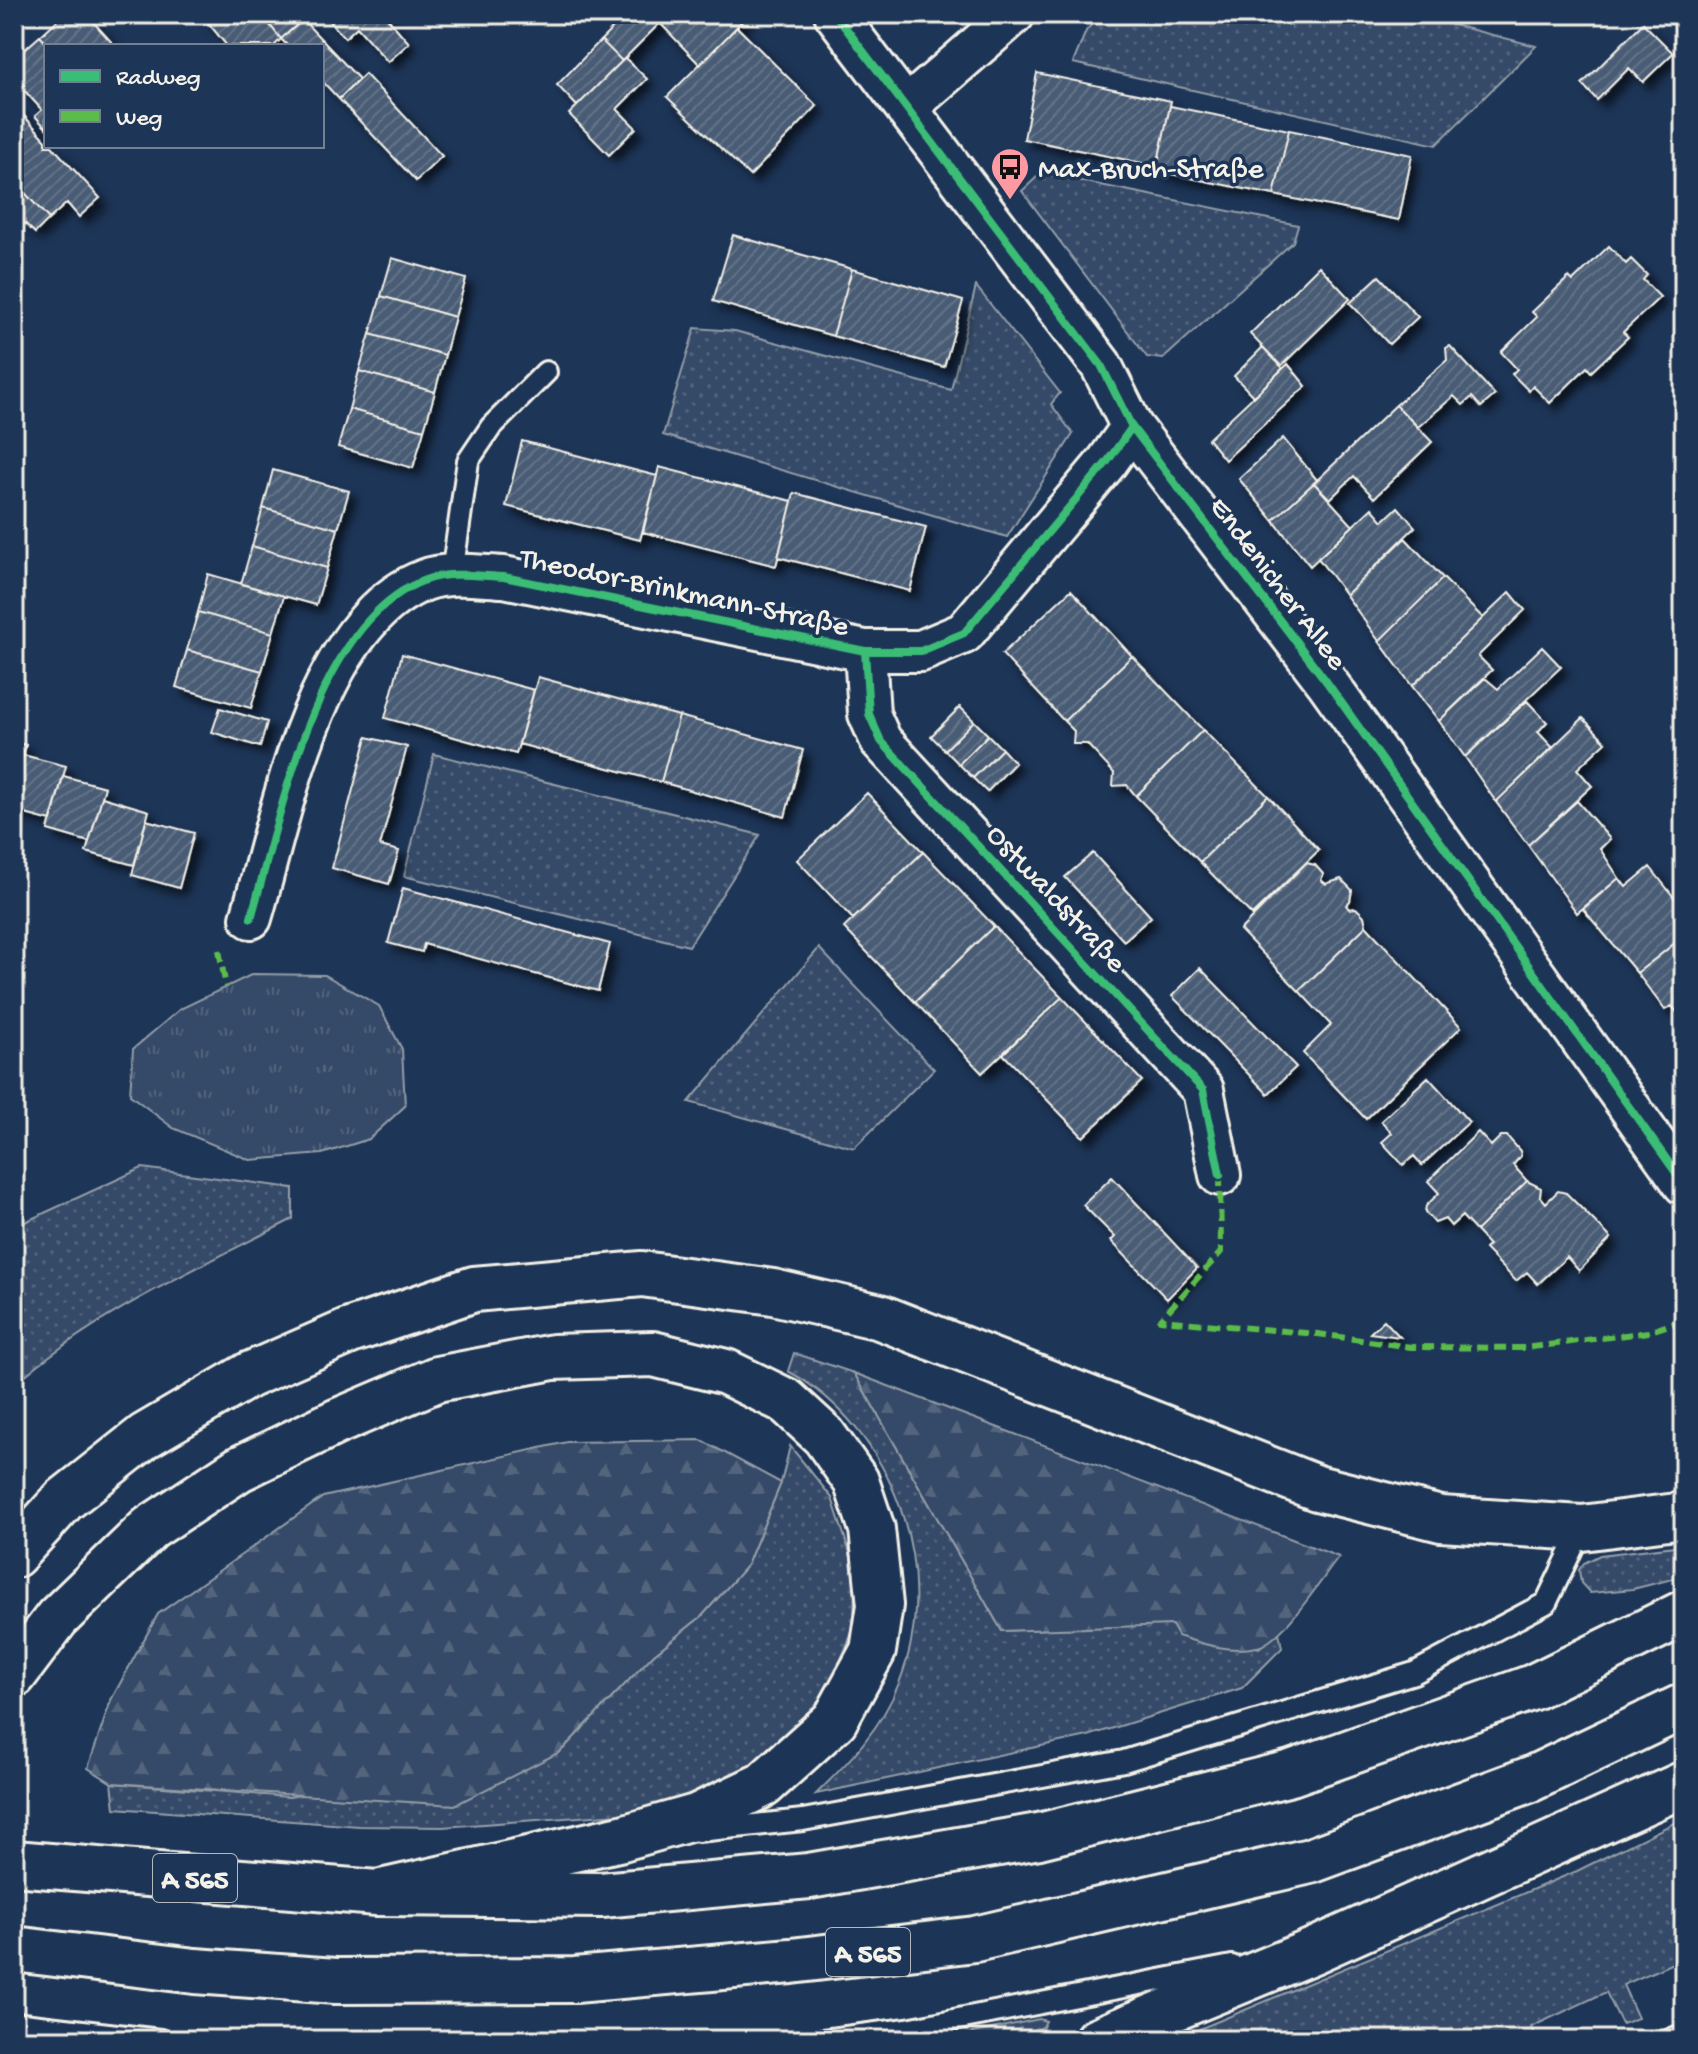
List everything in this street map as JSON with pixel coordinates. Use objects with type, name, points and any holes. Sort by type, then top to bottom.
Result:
[{"type":"highway","points":[[14,1555],[64,1500],[145,1436],[249,1375],[350,1331],[474,1289],[642,1274],[773,1292],[880,1317],[1317,1488],[1441,1519],[1582,1528],[1684,1515]]},
{"type":"highway","points":[[14,1675],[57,1618],[150,1528],[239,1469],[336,1422],[437,1379],[553,1357],[653,1354],[726,1372],[786,1401],[824,1436],[856,1481],[872,1529],[880,1605],[873,1651],[835,1720],[763,1785],[696,1817],[622,1838],[377,1893]]},
{"type":"highway","name":"A 565","points":[[14,1863],[377,1893],[601,1895],[809,1876],[1039,1836],[1291,1773],[1533,1687],[1684,1613]]},
{"type":"highway","name":"A 565","points":[[14,1949],[195,1971],[336,1981],[575,1980],[791,1961],[975,1939],[1310,1861],[1531,1779],[1684,1706]]},
{"type":"highway","points":[[1097,2040],[1313,1951],[1684,1784]]},
{"type":"street","name":"Endenicher Allee","points":[[835,14],[1101,365],[1132,427],[1326,681],[1684,1184]]},
{"type":"street","points":[[906,108],[1014,14]]},
{"type":"street","name":"Theodor-Brinkmann-Straße","points":[[251,918],[314,705],[343,650],[382,607],[424,580],[452,574],[504,577],[865,651],[921,651],[964,633],[1107,462],[1132,427]]},
{"type":"street","name":"Ostwaldstraße","points":[[865,651],[869,714],[881,741],[1203,1090],[1220,1175]]},
{"type":"lane","points":[[452,574],[468,461],[491,427],[546,372]]},
{"type":"lane","points":[[622,1838],[803,1820],[1124,1761],[1414,1673],[1546,1603],[1582,1528]]},
{"type":"lane","points":[[823,2040],[907,2029],[1313,1951]]},
{"type":"lane","points":[[14,2023],[160,2040]]},
{"type":"lane","points":[[1670,2040],[1684,2034]]},
{"type":"green space","points":[[1100,14],[1410,14],[1536,46],[1436,145],[1073,63],[1086,31]]},
{"type":"green space","points":[[1041,173],[1298,225],[1293,242],[1163,359],[1147,357],[1022,191]]},
{"type":"green space","points":[[976,286],[1060,393],[1051,404],[1073,434],[1007,537],[663,435],[695,328],[735,331],[951,390]]},
{"type":"green space","points":[[434,754],[760,835],[689,946],[404,876]]},
{"type":"green space","points":[[819,948],[934,1069],[854,1148],[689,1102]]},
{"type":"green space","points":[[253,974],[325,975],[379,1006],[402,1049],[405,1106],[369,1139],[322,1154],[250,1160],[173,1128],[130,1095],[133,1049],[180,1009]]},
{"type":"green space","points":[[142,1168],[293,1188],[293,1219],[148,1293],[78,1336],[14,1385],[14,1227]]},
{"type":"green space","points":[[794,1353],[854,1373],[1002,1631],[1172,1624],[1259,1648],[1279,1632],[1282,1648],[1242,1688],[1088,1736],[816,1794],[864,1743],[892,1699],[911,1640],[915,1595],[911,1550],[900,1506],[881,1465],[856,1428],[825,1396],[788,1371]]},
{"type":"green space","points":[[854,1373],[1339,1557],[1289,1622],[1267,1643],[1257,1647],[1237,1649],[1206,1645],[1178,1636],[1172,1625],[1002,1631]]},
{"type":"green space","points":[[701,1440],[781,1483],[747,1565],[702,1616],[654,1654],[560,1752],[455,1805],[112,1783],[88,1768],[111,1700],[158,1614],[323,1497],[567,1442]]},
{"type":"green space","points":[[790,1446],[832,1498],[855,1569],[854,1628],[830,1686],[796,1734],[735,1777],[684,1797],[620,1814],[442,1827],[359,1826],[115,1808],[112,1783],[289,1797],[560,1752],[654,1654],[702,1616],[747,1565],[781,1483]]},
{"type":"green space","points":[[1684,1545],[1684,1576],[1633,1589],[1590,1593],[1581,1583],[1579,1570],[1584,1563],[1600,1555]]},
{"type":"green space","points":[[1684,1818],[1684,1958],[1623,1985],[1638,2018],[1622,2024],[1606,1992],[1531,2027],[1537,2040],[1516,2040],[1514,2036],[1505,2040],[1173,2040],[1577,1871]]},
{"type":"green space","points":[[1039,2019],[1046,2021],[1043,2027],[1010,2040],[940,2040]]},
{"type":"building","points":[[64,14],[86,14],[113,44],[47,44],[40,36]]},
{"type":"building","points":[[201,14],[261,14],[281,39],[276,44],[225,44]]},
{"type":"building","points":[[261,14],[294,14],[300,22],[281,39]]},
{"type":"building","points":[[323,14],[384,14],[409,43],[388,62],[357,27],[345,38]]},
{"type":"building","points":[[627,14],[669,14],[622,61],[601,40]]},
{"type":"building","points":[[669,14],[749,14],[700,65],[660,23]]},
{"type":"building","points":[[303,20],[359,79],[339,99],[324,83],[324,44],[286,44],[281,39]]},
{"type":"building","points":[[1643,23],[1673,53],[1643,82],[1629,68],[1597,100],[1582,84]]},
{"type":"building","points":[[737,27],[817,106],[750,176],[667,97]]},
{"type":"building","points":[[40,36],[47,44],[44,44],[44,126],[35,116],[42,110],[14,79],[14,59]]},
{"type":"building","points":[[601,40],[622,61],[577,106],[557,85]]},
{"type":"building","points":[[625,58],[647,79],[617,109],[636,128],[609,155],[569,114]]},
{"type":"building","points":[[1037,73],[1171,101],[1157,166],[1024,139]]},
{"type":"building","points":[[365,74],[442,156],[416,181],[339,99]]},
{"type":"building","points":[[14,105],[44,138],[44,148],[54,148],[100,198],[79,217],[67,203],[49,219],[14,181]]},
{"type":"building","points":[[1170,106],[1289,130],[1274,195],[1156,171]]},
{"type":"building","points":[[1289,130],[1412,155],[1399,220],[1274,195]]},
{"type":"building","points":[[14,181],[49,219],[35,233],[14,213]]},
{"type":"building","points":[[733,235],[852,269],[833,336],[713,301]]},
{"type":"building","points":[[1609,246],[1626,264],[1631,259],[1647,275],[1643,280],[1660,297],[1623,332],[1628,337],[1591,372],[1587,367],[1550,403],[1533,386],[1529,391],[1512,374],[1517,369],[1501,352],[1537,317],[1532,312],[1569,277],[1573,281]]},
{"type":"building","points":[[392,258],[466,279],[455,317],[381,296]]},
{"type":"building","points":[[1319,266],[1350,299],[1281,366],[1250,334]]},
{"type":"building","points":[[852,269],[963,301],[944,367],[833,336]]},
{"type":"building","points":[[1379,276],[1418,317],[1389,344],[1350,303]]},
{"type":"building","points":[[381,296],[455,317],[445,355],[370,334]]},
{"type":"building","points":[[370,334],[445,355],[435,392],[359,371]]},
{"type":"building","points":[[1450,346],[1495,395],[1481,407],[1472,397],[1463,405],[1454,396],[1418,427],[1396,405],[1447,360],[1446,348]]},
{"type":"building","points":[[1263,347],[1283,368],[1254,397],[1234,376]]},
{"type":"building","points":[[1288,364],[1306,386],[1225,460],[1208,439]]},
{"type":"building","points":[[359,371],[435,392],[424,430],[349,409]]},
{"type":"building","points":[[1396,405],[1432,442],[1374,498],[1354,476],[1330,499],[1314,483]]},
{"type":"building","points":[[349,409],[424,430],[413,468],[338,447]]},
{"type":"building","points":[[1283,438],[1317,480],[1273,520],[1239,479]]},
{"type":"building","points":[[522,441],[657,476],[640,540],[506,506]]},
{"type":"building","points":[[659,467],[792,501],[776,566],[643,532]]},
{"type":"building","points":[[273,470],[349,491],[338,529],[263,508]]},
{"type":"building","points":[[1314,483],[1353,526],[1310,566],[1273,520]]},
{"type":"building","points":[[794,493],[926,527],[910,591],[778,557]]},
{"type":"building","points":[[1398,507],[1415,527],[1346,595],[1318,558],[1372,508],[1383,521]]},
{"type":"building","points":[[263,508],[338,529],[327,568],[252,546]]},
{"type":"building","points":[[1405,538],[1443,578],[1379,641],[1346,595]]},
{"type":"building","points":[[252,546],[327,568],[316,605],[241,584]]},
{"type":"building","points":[[208,574],[284,596],[273,633],[198,612]]},
{"type":"building","points":[[1443,578],[1483,618],[1412,686],[1379,641]]},
{"type":"building","points":[[1071,590],[1132,656],[1064,721],[1002,654]]},
{"type":"building","points":[[1510,592],[1525,610],[1478,656],[1492,670],[1439,721],[1412,686]]},
{"type":"building","points":[[198,612],[273,633],[262,671],[187,650]]},
{"type":"building","points":[[1542,647],[1561,667],[1465,757],[1439,721],[1485,678],[1498,689]]},
{"type":"building","points":[[187,650],[262,671],[251,708],[176,687]]},
{"type":"building","points":[[402,654],[534,690],[516,754],[385,718]]},
{"type":"building","points":[[1132,656],[1203,730],[1136,796],[1127,785],[1113,786],[1114,773],[1087,744],[1073,744],[1074,731],[1064,721]]},
{"type":"building","points":[[538,677],[679,716],[661,782],[519,744]]},
{"type":"building","points":[[1527,701],[1547,722],[1538,732],[1553,748],[1496,802],[1465,757]]},
{"type":"building","points":[[960,707],[974,721],[945,750],[931,736]]},
{"type":"building","points":[[220,708],[267,722],[260,747],[212,732]]},
{"type":"building","points":[[679,716],[803,750],[785,817],[661,782]]},
{"type":"building","points":[[1583,718],[1606,742],[1577,769],[1592,786],[1528,845],[1496,802]]},
{"type":"building","points":[[974,721],[988,735],[959,764],[945,750]]},
{"type":"building","points":[[1203,730],[1268,796],[1200,862],[1136,796]]},
{"type":"building","points":[[988,735],[1002,749],[973,778],[959,764]]},
{"type":"building","points":[[367,737],[407,747],[380,846],[399,851],[389,884],[332,868]]},
{"type":"building","points":[[14,742],[26,745],[14,786]]},
{"type":"building","points":[[1002,749],[1015,763],[987,792],[973,778]]},
{"type":"building","points":[[23,755],[66,766],[51,821],[14,811],[14,786]]},
{"type":"building","points":[[63,776],[105,787],[89,842],[48,830]]},
{"type":"building","points":[[867,793],[923,852],[853,919],[797,860]]},
{"type":"building","points":[[1268,796],[1319,850],[1252,915],[1200,862]]},
{"type":"building","points":[[102,797],[149,811],[134,865],[86,852]]},
{"type":"building","points":[[1577,801],[1610,839],[1600,849],[1619,878],[1577,913],[1528,845]]},
{"type":"building","points":[[146,820],[194,833],[179,888],[132,875]]},
{"type":"building","points":[[923,852],[994,926],[915,1002],[844,928]]},
{"type":"building","points":[[1093,853],[1151,917],[1124,941],[1065,877]]},
{"type":"building","points":[[1306,863],[1315,865],[1323,874],[1321,880],[1326,884],[1341,879],[1352,890],[1346,905],[1349,909],[1356,908],[1364,916],[1366,926],[1299,991],[1240,930]]},
{"type":"building","points":[[1650,867],[1684,910],[1684,936],[1637,973],[1583,909],[1619,878],[1626,887]]},
{"type":"building","points":[[403,888],[610,944],[598,991],[424,944],[422,952],[388,943]]},
{"type":"building","points":[[994,926],[1062,997],[982,1073],[915,1002]]},
{"type":"building","points":[[1366,926],[1461,1027],[1366,1119],[1303,1053],[1331,1025],[1299,991]]},
{"type":"building","points":[[1684,936],[1684,1021],[1672,1006],[1665,1010],[1637,973]]},
{"type":"building","points":[[1200,968],[1296,1067],[1268,1094],[1172,996]]},
{"type":"building","points":[[1062,997],[1142,1081],[1083,1137],[1003,1054]]},
{"type":"building","points":[[1428,1077],[1469,1122],[1422,1165],[1414,1156],[1403,1165],[1382,1142],[1392,1133],[1381,1121]]},
{"type":"building","points":[[1478,1132],[1491,1146],[1501,1136],[1507,1136],[1520,1151],[1521,1156],[1513,1165],[1527,1181],[1476,1231],[1462,1216],[1451,1226],[1445,1219],[1435,1223],[1425,1212],[1426,1206],[1439,1193],[1428,1181]]},
{"type":"building","points":[[1112,1177],[1197,1268],[1167,1299],[1111,1241],[1115,1237],[1083,1205]]},
{"type":"building","points":[[1527,1181],[1541,1188],[1540,1196],[1546,1203],[1558,1191],[1566,1193],[1611,1238],[1579,1271],[1567,1257],[1538,1284],[1527,1272],[1516,1281],[1485,1249],[1489,1245],[1476,1231]]},
{"type":"building","points":[[1384,1320],[1400,1337],[1370,1333]]},
{"type":"marked path","points":[[219,950],[226,987]]},
{"type":"marked path","points":[[1220,1175],[1221,1252],[1160,1320],[1318,1334],[1411,1347],[1525,1348],[1648,1332],[1684,1320]]},
{"type":"cycle path","points":[[835,14],[1101,365],[1132,427],[1326,681],[1684,1184]]},
{"type":"cycle path","points":[[251,918],[290,777],[308,726],[330,678],[356,636],[387,602],[425,580],[454,575],[504,577],[865,651],[921,651],[964,633],[1107,462],[1132,427]]},
{"type":"cycle path","points":[[865,651],[869,714],[881,741],[1203,1090],[1220,1175]]},
{"type":"place","name":"Max-Bruch-Straße","points":[[1010,201]]}]
